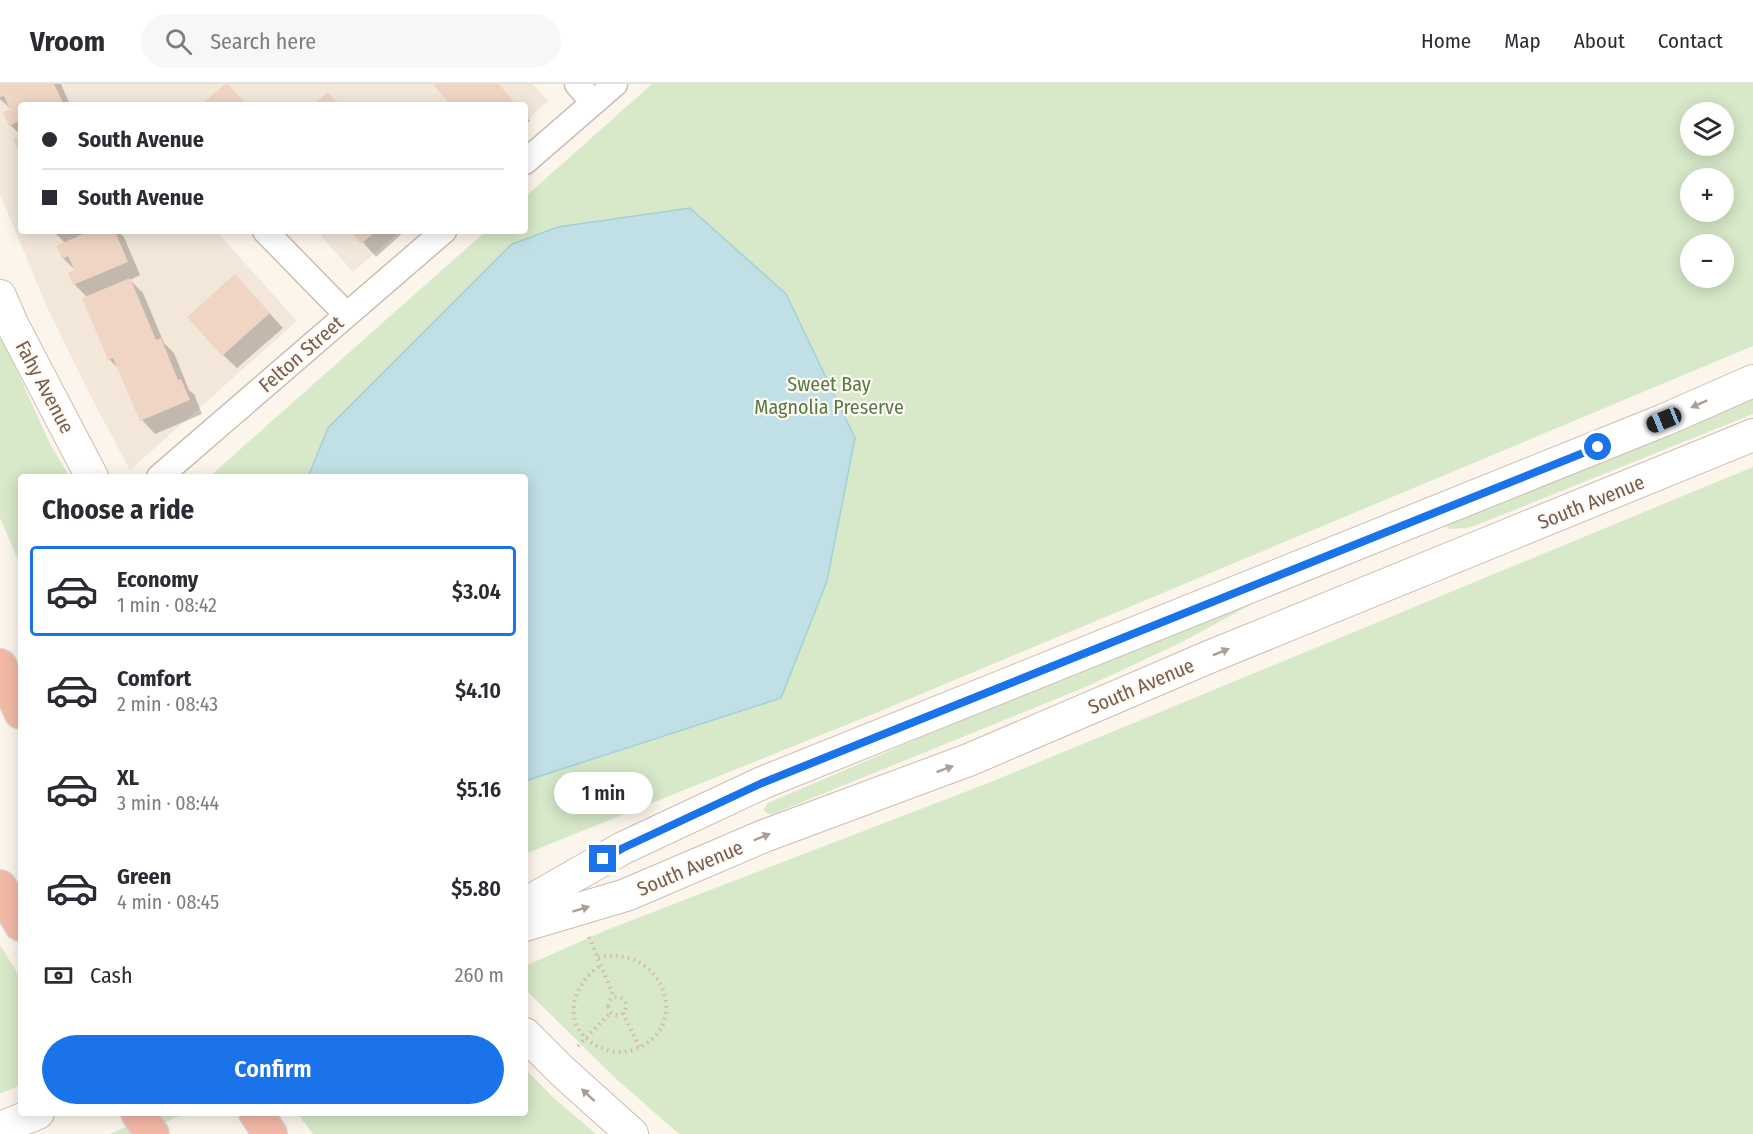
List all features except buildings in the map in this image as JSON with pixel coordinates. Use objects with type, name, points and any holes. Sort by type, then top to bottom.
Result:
[{"type":"highway","points":[[0,666],[18,705]]},
{"type":"highway","points":[[0,887],[18,919]]},
{"type":"highway","points":[[140,1116],[152,1134]]},
{"type":"street","points":[[577,84],[593,103]]},
{"type":"street","points":[[528,159],[615,84]]},
{"type":"street","points":[[268,234],[346,314]]},
{"type":"street","name":"Felton Street","points":[[162,474],[440,234]]},
{"type":"street","name":"Fahy Avenue","points":[[0,296],[13,326],[90,474]]},
{"type":"street","points":[[528,902],[623,848],[762,783],[1642,429],[1753,381]]},
{"type":"street","name":"South Avenue","points":[[528,925],[626,895],[764,836],[971,759],[1209,657],[1753,435]]},
{"type":"street","points":[[528,1037],[632,1134]]},
{"type":"street","points":[[0,1128],[31,1116]]},
{"type":"path","points":[[588,935],[614,997]]},
{"type":"path","points":[[598,957],[618,955],[632,957],[644,964],[662,986],[666,1000],[661,1028],[652,1040],[640,1048],[629,1051],[607,1050],[586,1038],[579,1029],[573,1004],[576,991],[585,978],[601,965]]},
{"type":"path","points":[[623,1013],[616,1015],[611,1012],[608,1004],[614,997],[620,997],[625,1001],[626,1006],[623,1013],[640,1048]]},
{"type":"path","points":[[578,1046],[611,1012]]},
{"type":"shaded area","points":[[0,84],[533,84],[548,101],[528,119],[528,102],[18,102],[18,234],[219,234],[297,321],[130,470],[46,305],[0,194]]},
{"type":"shaded area","points":[[321,234],[397,234],[353,272]]},
{"type":"green space","name":"Sweet Bay Magnolia Preserve","points":[[652,84],[1753,84],[1753,346],[871,715],[528,853],[528,474],[212,474],[483,234],[528,234],[528,194]]},
{"type":"green space","points":[[0,333],[50,444],[68,474],[18,474],[18,560],[0,518]]},
{"type":"green space","points":[[1753,394],[1753,414],[1477,525],[1449,529],[1446,525],[1446,521]]},
{"type":"green space","points":[[1753,467],[1753,1134],[679,1134],[613,1076],[528,992],[528,965],[609,929],[991,782]]},
{"type":"green space","points":[[1251,599],[1254,603],[1180,643],[1088,686],[773,814],[768,814],[763,810],[768,803]]},
{"type":"green space","points":[[0,945],[18,974],[18,1086],[0,1094]]},
{"type":"green space","points":[[528,1072],[557,1101],[596,1134],[313,1134],[299,1116],[528,1116]]},
{"type":"green space","points":[[153,1116],[179,1116],[138,1134],[110,1134]]},
{"type":"water","points":[[690,208],[786,294],[855,438],[827,581],[781,698],[528,780],[528,474],[309,474],[328,428],[512,244],[558,227]]},
{"type":"route","points":[[603,859],[762,783],[1598,447]]}]
